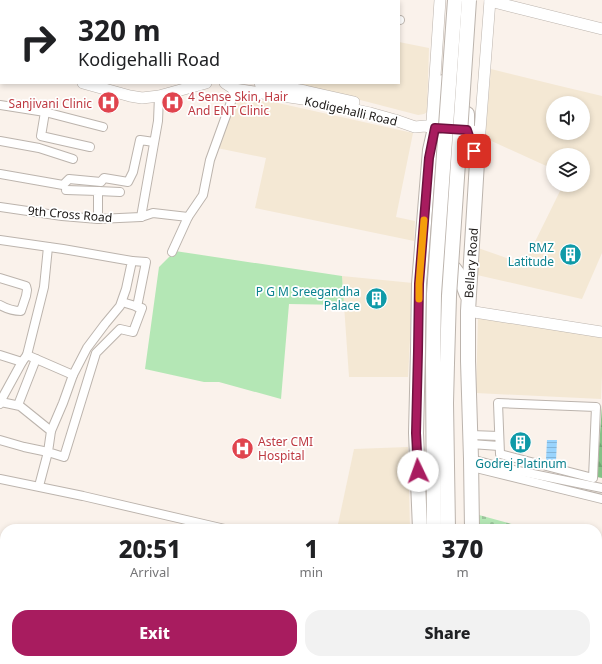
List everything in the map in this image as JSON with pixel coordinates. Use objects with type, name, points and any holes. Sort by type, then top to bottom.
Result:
[{"type":"highway","points":[[420,524],[416,433],[420,275],[430,127],[439,122],[451,0]]},
{"type":"highway","points":[[434,524],[434,294],[455,0]]},
{"type":"highway","name":"Bellary Road","points":[[448,524],[446,403],[449,296],[469,0]]},
{"type":"highway","name":"Bellary Road","points":[[472,524],[468,305],[477,162],[473,131],[466,125],[476,0]]},
{"type":"highway","points":[[420,275],[430,264],[438,262],[446,263],[457,270],[468,305]]},
{"type":"main road","points":[[266,84],[305,91],[370,106],[417,120],[430,127],[432,122],[440,0]]},
{"type":"main road","points":[[473,131],[490,0],[602,29]]},
{"type":"main road","points":[[87,84],[142,98],[160,96],[202,84]]},
{"type":"main road","name":"Kodigehalli Road","points":[[230,86],[310,100],[370,113],[414,127],[473,131]]},
{"type":"main road","points":[[468,305],[602,332]]},
{"type":"street","points":[[172,252],[188,217],[203,195],[210,160],[231,102],[230,86]]},
{"type":"street","points":[[141,217],[158,120],[160,96]]},
{"type":"street","points":[[0,105],[45,112],[103,127]]},
{"type":"street","points":[[39,148],[45,112]]},
{"type":"street","points":[[41,136],[90,147]]},
{"type":"street","points":[[0,174],[63,185],[69,179],[101,182],[104,178],[128,182],[133,172],[140,140],[154,142]]},
{"type":"street","points":[[0,141],[39,148],[73,159]]},
{"type":"street","points":[[66,190],[120,192]]},
{"type":"street","points":[[98,191],[98,219]]},
{"type":"street","name":"9th Cross Road","points":[[0,207],[62,216],[98,219],[141,217],[153,214],[188,217]]},
{"type":"street","points":[[0,240],[146,262],[137,307]]},
{"type":"street","points":[[48,247],[44,287],[27,355],[0,403],[20,406],[51,431]]},
{"type":"street","points":[[39,486],[48,452],[51,431],[73,375],[87,348],[120,306],[126,289],[132,261]]},
{"type":"street","points":[[0,278],[26,286],[27,290],[21,311],[14,311],[0,306]]},
{"type":"street","points":[[0,440],[64,457],[96,353],[120,329],[133,332],[142,308],[122,302]]},
{"type":"street","points":[[0,355],[22,362]]},
{"type":"street","points":[[27,355],[73,375]]},
{"type":"street","points":[[18,405],[36,359]]},
{"type":"street","points":[[498,403],[596,407],[593,478],[500,454],[499,446],[498,403]]},
{"type":"street","points":[[471,440],[499,436]]},
{"type":"street","points":[[471,440],[499,446]]},
{"type":"street","points":[[471,463],[504,468],[602,488]]},
{"type":"street","points":[[471,463],[602,498]]},
{"type":"street","points":[[0,479],[39,486],[203,524]]},
{"type":"shaded area","points":[[400,42],[429,48],[427,112],[418,115],[299,84],[400,84]]},
{"type":"shaded area","points":[[491,69],[602,96],[602,253],[582,299],[477,275],[478,248],[524,264],[560,192],[590,192],[590,148],[546,148],[546,166],[485,138]]},
{"type":"shaded area","points":[[269,101],[413,133],[396,217],[415,221],[414,241],[255,208],[266,158],[217,148],[236,102]]},
{"type":"shaded area","points":[[342,276],[413,283],[408,377],[349,377]]},
{"type":"shaded area","points":[[478,317],[602,335],[601,399],[476,393]]},
{"type":"shaded area","points":[[408,447],[410,524],[338,524],[354,449]]},
{"type":"green space","points":[[175,251],[342,276],[344,305],[289,304],[281,399],[219,382],[204,382],[145,369],[159,267]]},
{"type":"green space","points":[[602,405],[602,478],[597,477]]},
{"type":"green space","points":[[479,515],[512,524],[479,524]]},
{"type":"water","points":[[547,440],[557,440],[556,461],[546,460]]},
{"type":"slow traffic","points":[[419,299],[424,220]]},
{"type":"place","name":"Sanjivani Clinic","points":[[108,103]]},
{"type":"place","name":"4 Sense Skin, Hair And ENT Clinic","points":[[172,103]]},
{"type":"place","name":"RMZ Latitude","points":[[570,254]]},
{"type":"place","name":"P G M Sreegandha Palace","points":[[376,298]]},
{"type":"place","name":"Godrej Platinum","points":[[521,442]]},
{"type":"place","name":"Aster CMI Hospital","points":[[242,448]]},
{"type":"route","points":[[418,471],[416,433],[419,284],[429,158],[435,128],[467,130],[474,151]]}]
